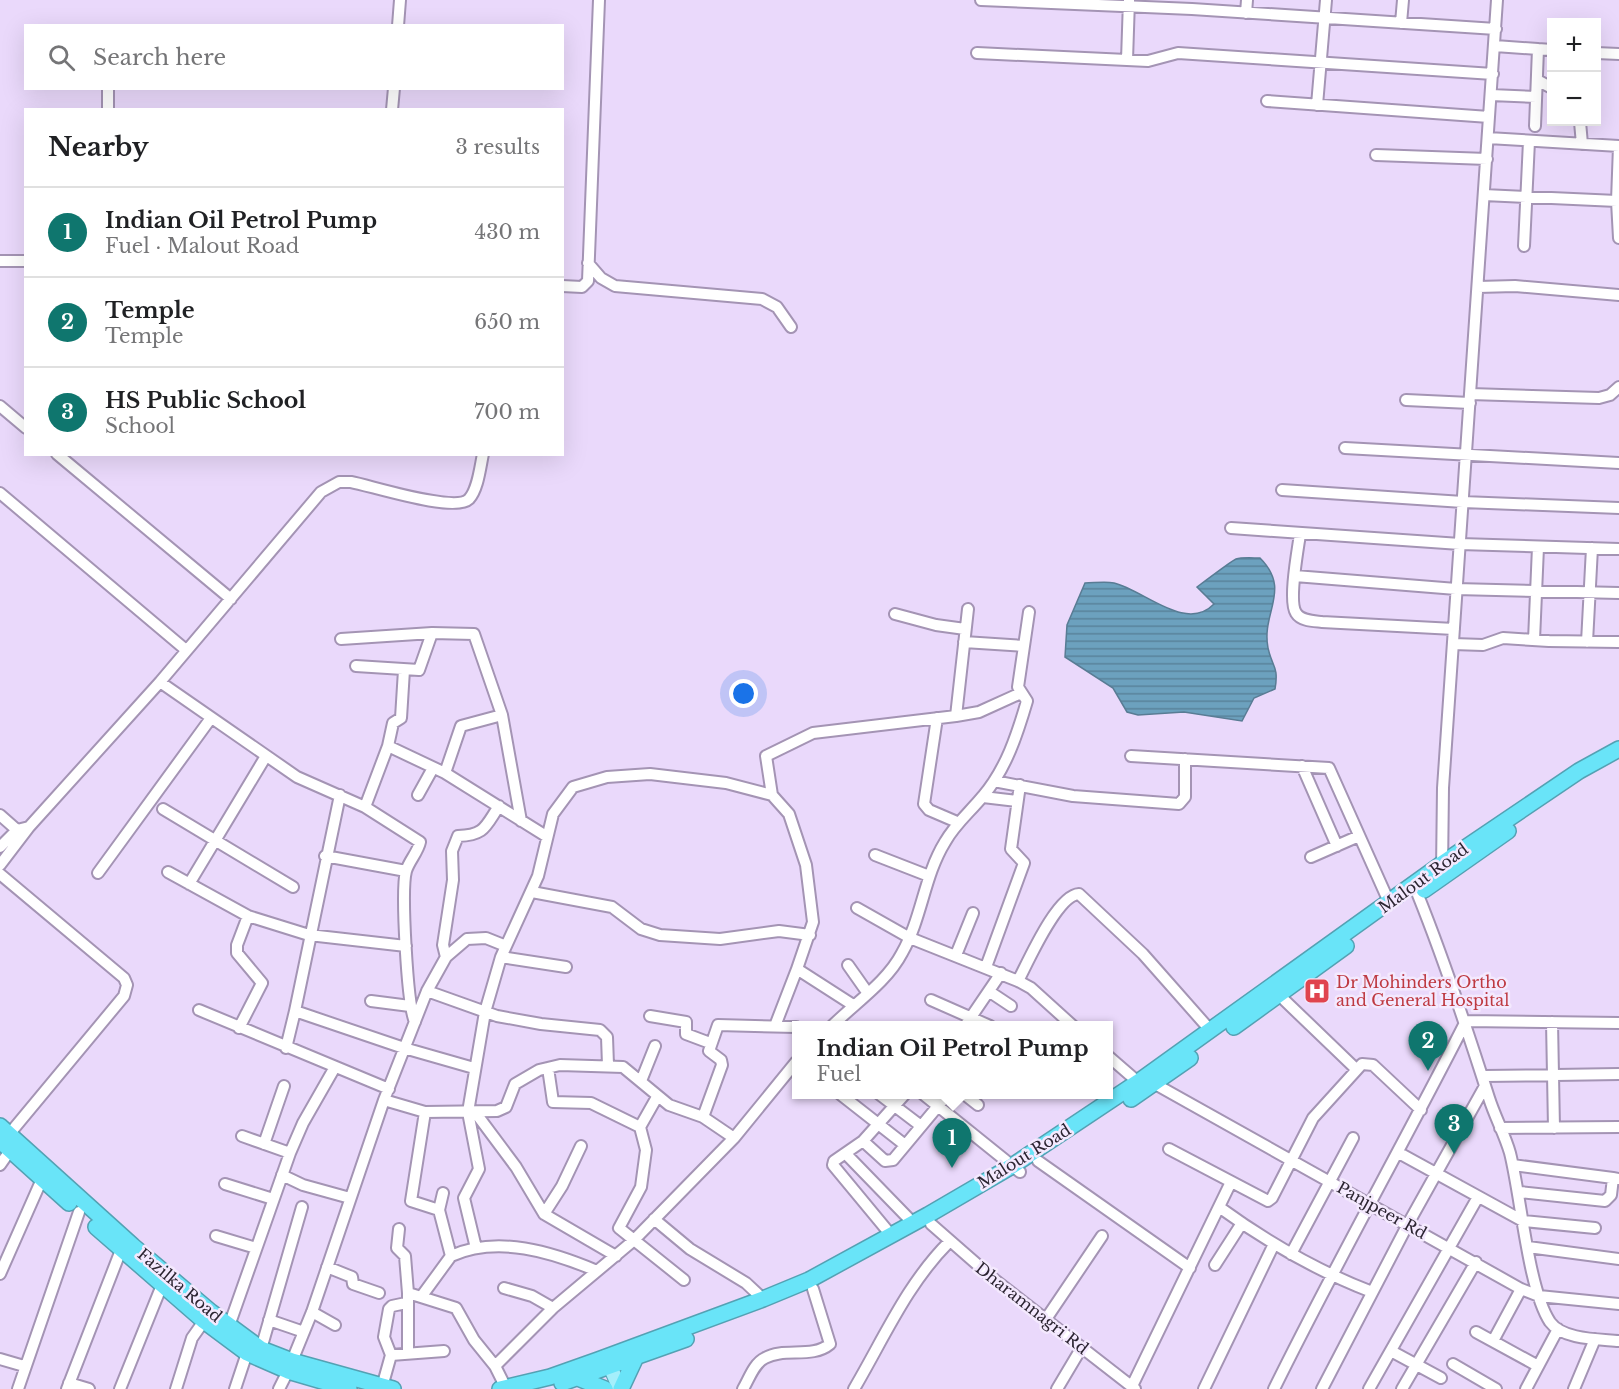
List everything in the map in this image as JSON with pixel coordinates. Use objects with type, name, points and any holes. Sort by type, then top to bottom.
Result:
[{"type":"highway","name":"Malout Road","points":[[503,1388],[635,1359],[677,1337],[809,1280],[1016,1169],[1038,1161],[1155,1084],[1418,895],[1442,870],[1579,771],[1619,749]]},
{"type":"highway","name":"Malout Road","points":[[543,1389],[578,1378],[604,1364],[813,1289],[931,1224],[1016,1169],[1389,902],[1584,780],[1619,761]]},
{"type":"highway","name":"Fazilka Road","points":[[6,1139],[42,1179],[204,1321],[254,1351],[350,1389]]},
{"type":"highway","name":"Fazilka Road","points":[[6,1139],[229,1326],[254,1351]]},
{"type":"highway","points":[[620,1389],[635,1359]]},
{"type":"highway","name":"Fazilka Road","points":[[290,1366],[387,1388]]},
{"type":"highway","points":[[578,1378],[605,1389]]},
{"type":"main road","points":[[604,1364],[610,1389]]},
{"type":"main road","points":[[604,1364],[620,1389]]},
{"type":"street","points":[[398,24],[400,0]]},
{"type":"street","points":[[564,286],[579,288],[586,285],[599,0]]},
{"type":"street","points":[[981,0],[1129,4],[1325,19],[1496,28]]},
{"type":"street","points":[[1246,13],[1247,0]]},
{"type":"street","points":[[1317,105],[1326,0]]},
{"type":"street","points":[[1401,23],[1402,0]]},
{"type":"street","points":[[1442,870],[1452,644],[1497,0]]},
{"type":"street","points":[[1127,60],[1129,4]]},
{"type":"street","points":[[1495,46],[1547,50]]},
{"type":"street","points":[[1535,126],[1538,49]]},
{"type":"street","points":[[976,53],[1154,61],[1172,53],[1322,61],[1492,74]]},
{"type":"street","points":[[1601,53],[1619,54]]},
{"type":"street","points":[[1537,80],[1547,86]]},
{"type":"street","points":[[108,90],[108,108]]},
{"type":"street","points":[[392,108],[394,90]]},
{"type":"street","points":[[1491,95],[1536,97]]},
{"type":"street","points":[[1267,100],[1489,117]]},
{"type":"street","points":[[1580,126],[1582,144]]},
{"type":"street","points":[[1488,138],[1619,146],[1617,201],[1619,238]]},
{"type":"street","points":[[1524,246],[1529,141]]},
{"type":"street","points":[[1376,155],[1487,159]]},
{"type":"street","points":[[1484,195],[1617,201]]},
{"type":"street","points":[[0,261],[24,261]]},
{"type":"street","points":[[588,263],[601,278],[615,286],[762,299],[777,307],[791,327]]},
{"type":"street","points":[[1478,287],[1515,286],[1619,295]]},
{"type":"street","points":[[1406,400],[1599,398],[1619,387]]},
{"type":"street","points":[[0,406],[24,426]]},
{"type":"street","points":[[1346,448],[1619,463]]},
{"type":"street","points":[[59,456],[231,599]]},
{"type":"street","points":[[0,865],[29,827],[160,682],[321,493],[330,486],[351,482],[440,503],[459,504],[469,499],[473,492],[482,456]]},
{"type":"street","points":[[1282,490],[1463,502],[1619,508]]},
{"type":"street","points":[[0,493],[186,650]]},
{"type":"street","points":[[1231,528],[1460,544],[1619,549]]},
{"type":"street","points":[[1300,534],[1293,607],[1296,613],[1308,620],[1454,629]]},
{"type":"street","points":[[1534,640],[1538,547]]},
{"type":"street","points":[[1587,642],[1592,548]]},
{"type":"street","points":[[1295,576],[1456,589],[1619,593]]},
{"type":"street","points":[[956,716],[968,609]]},
{"type":"street","points":[[837,1021],[901,956],[910,938],[929,876],[945,841],[957,822],[982,797],[1004,766],[1027,701],[1018,687],[1029,612]]},
{"type":"street","points":[[895,614],[936,625],[965,629]]},
{"type":"street","points":[[356,666],[420,669],[432,633]]},
{"type":"street","points":[[341,639],[432,633],[474,634],[502,715],[521,821]]},
{"type":"street","points":[[1452,644],[1483,645],[1503,638],[1619,642]]},
{"type":"street","points":[[964,642],[1024,646]]},
{"type":"street","points":[[365,807],[388,746],[393,723],[400,718],[404,670]]},
{"type":"street","points":[[160,682],[307,782],[365,807],[421,843],[406,871],[406,946],[410,1006],[415,1022]]},
{"type":"street","points":[[772,795],[766,756],[813,733],[979,712],[1021,693]]},
{"type":"street","points":[[445,773],[461,726],[502,715]]},
{"type":"street","points":[[98,873],[211,718]]},
{"type":"street","points":[[937,718],[924,804],[929,810],[957,822]]},
{"type":"street","points":[[388,746],[445,773],[546,836]]},
{"type":"street","points":[[189,884],[266,756]]},
{"type":"street","points":[[1131,756],[1325,767],[1332,772],[1389,902]]},
{"type":"street","points":[[994,781],[1072,796],[1179,804],[1185,797],[1185,759]]},
{"type":"street","points":[[1302,766],[1337,846]]},
{"type":"street","points":[[418,795],[433,768]]},
{"type":"street","points":[[476,1248],[464,1198],[479,1169],[471,1112],[474,1068],[485,1012],[501,957],[532,892],[553,814],[573,787],[608,777],[650,774],[698,779],[746,787],[772,795],[789,814],[801,844],[813,921],[810,935],[775,1026]]},
{"type":"street","points":[[986,967],[1024,863],[1011,852],[1020,785]]},
{"type":"street","points":[[286,1047],[325,856],[340,795]]},
{"type":"street","points":[[982,797],[1017,801]]},
{"type":"street","points":[[446,957],[444,945],[453,880],[453,847],[458,836],[474,836],[482,832],[498,806]]},
{"type":"street","points":[[163,809],[293,887]]},
{"type":"street","points":[[0,814],[17,830]]},
{"type":"street","points":[[0,847],[17,830],[29,827]]},
{"type":"street","points":[[1311,858],[1359,836]]},
{"type":"street","points":[[875,855],[929,876]]},
{"type":"street","points":[[325,856],[406,871]]},
{"type":"street","points":[[168,872],[248,916],[309,935],[406,946]]},
{"type":"street","points":[[0,874],[124,978],[127,985],[124,996],[6,1139],[0,1165]]},
{"type":"street","points":[[532,892],[612,908],[641,929],[660,935],[720,939],[779,931],[810,935]]},
{"type":"street","points":[[1018,981],[1047,925],[1072,896],[1079,894],[1143,954],[1211,1031]]},
{"type":"street","points":[[1418,895],[1466,1021],[1513,1165],[1539,1296],[1550,1322],[1558,1329],[1595,1339],[1619,1341]]},
{"type":"street","points":[[857,908],[910,938],[1018,981],[1067,1021]]},
{"type":"street","points":[[956,955],[973,913]]},
{"type":"street","points":[[239,1028],[262,983],[237,953],[237,945],[248,916]]},
{"type":"street","points":[[279,1389],[312,1312],[384,1100],[427,991],[446,957],[470,938],[486,938],[506,946]]},
{"type":"street","points":[[501,957],[566,967]]},
{"type":"street","points":[[848,965],[867,992]]},
{"type":"street","points":[[797,969],[853,1005]]},
{"type":"street","points":[[968,1021],[1001,973]]},
{"type":"street","points":[[427,991],[485,1012],[541,1024],[600,1030],[607,1037],[608,1065]]},
{"type":"street","points":[[990,992],[1011,1006]]},
{"type":"street","points":[[1278,994],[1356,1069]]},
{"type":"street","points":[[931,1000],[981,1021]]},
{"type":"street","points":[[370,1001],[410,1006]]},
{"type":"street","points":[[199,1010],[389,1089]]},
{"type":"street","points":[[295,1011],[404,1048],[474,1068]]},
{"type":"street","points":[[650,1016],[686,1022],[686,1034],[710,1043]]},
{"type":"street","points":[[1466,1021],[1619,1023]]},
{"type":"street","points":[[1274,1389],[1330,1276],[1421,1110],[1466,1021]]},
{"type":"street","points":[[1552,1022],[1554,1128]]},
{"type":"street","points":[[703,1117],[722,1065],[721,1060],[709,1051],[710,1043],[720,1024],[792,1027]]},
{"type":"street","points":[[641,1081],[655,1046]]},
{"type":"street","points":[[1113,1060],[1138,1082]]},
{"type":"street","points":[[1169,1149],[1268,1200],[1272,1198],[1313,1118],[1362,1064],[1372,1065],[1421,1110]]},
{"type":"street","points":[[384,1100],[425,1112],[503,1109],[515,1084],[548,1068],[560,1065],[608,1065],[623,1067],[669,1105],[703,1117],[734,1138]]},
{"type":"street","points":[[229,1326],[290,1153],[303,1123],[334,1067]]},
{"type":"street","points":[[495,1366],[553,1308],[616,1256],[654,1219],[734,1138],[792,1067]]},
{"type":"street","points":[[548,1068],[553,1102],[591,1103],[640,1127]]},
{"type":"street","points":[[1485,1081],[1553,1075],[1619,1074]]},
{"type":"street","points":[[1323,1389],[1485,1081]]},
{"type":"street","name":"Panjpeer Rd","points":[[1155,1084],[1451,1247],[1521,1289],[1539,1296],[1619,1304]]},
{"type":"street","points":[[264,1144],[284,1086]]},
{"type":"street","points":[[657,1097],[640,1127],[646,1150],[641,1187],[619,1228],[684,1280]]},
{"type":"street","points":[[845,1099],[905,1145]]},
{"type":"street","points":[[884,1099],[921,1126]]},
{"type":"street","points":[[891,1235],[834,1168],[834,1161],[863,1141],[901,1099]]},
{"type":"street","points":[[929,1099],[1016,1169]]},
{"type":"street","points":[[863,1141],[889,1162],[944,1099]]},
{"type":"street","points":[[970,1099],[978,1105]]},
{"type":"street","points":[[425,1112],[411,1201],[439,1210]]},
{"type":"street","points":[[471,1112],[516,1167],[544,1214],[616,1256]]},
{"type":"street","points":[[1500,1128],[1619,1127]]},
{"type":"street","points":[[242,1136],[290,1153]]},
{"type":"street","points":[[1291,1254],[1353,1138]]},
{"type":"street","points":[[544,1214],[562,1186],[581,1146]]},
{"type":"street","points":[[1398,1153],[1523,1221],[1595,1228]]},
{"type":"street","points":[[846,1154],[913,1223]]},
{"type":"street","points":[[1038,1161],[1190,1269]]},
{"type":"street","points":[[1513,1165],[1616,1178],[1611,1195],[1605,1201],[1520,1192]]},
{"type":"street","points":[[282,1175],[303,1185],[350,1198]]},
{"type":"street","points":[[0,1274],[42,1179]]},
{"type":"street","points":[[1134,1388],[1231,1182]]},
{"type":"street","points":[[225,1184],[273,1200]]},
{"type":"street","points":[[443,1193],[439,1210],[451,1256]]},
{"type":"street","points":[[1369,1389],[1479,1197]]},
{"type":"street","points":[[1220,1207],[1274,1244],[1330,1276],[1372,1292]]},
{"type":"street","points":[[235,1389],[269,1320],[302,1208]]},
{"type":"street","points":[[18,1389],[24,1366],[79,1212]]},
{"type":"street","points":[[654,1219],[690,1249],[746,1283],[763,1299]]},
{"type":"street","points":[[1215,1265],[1242,1223]]},
{"type":"street","name":"Dharamnagri Rd","points":[[931,1224],[949,1242],[1134,1388]]},
{"type":"street","points":[[399,1229],[397,1248],[405,1256],[408,1354]]},
{"type":"street","points":[[216,1236],[256,1248]]},
{"type":"street","points":[[1046,1319],[1102,1236]]},
{"type":"street","points":[[854,1389],[921,1273],[949,1242]]},
{"type":"street","points":[[1204,1389],[1274,1244]]},
{"type":"street","points":[[421,1297],[451,1256],[476,1248],[509,1247],[545,1252],[597,1271]]},
{"type":"street","points":[[1528,1247],[1619,1259]]},
{"type":"street","points":[[89,1389],[68,1386],[121,1250]]},
{"type":"street","points":[[1402,1389],[1476,1262]]},
{"type":"street","points":[[327,1267],[352,1276],[353,1284],[379,1293]]},
{"type":"street","points":[[120,1389],[162,1285]]},
{"type":"street","points":[[504,1288],[532,1296],[553,1308]]},
{"type":"street","points":[[743,1389],[757,1365],[765,1358],[815,1351],[830,1344],[813,1289]]},
{"type":"street","points":[[1493,1341],[1521,1289]]},
{"type":"street","points":[[387,1388],[391,1355],[384,1339],[389,1309],[407,1298],[421,1297],[456,1308],[474,1340],[495,1366],[503,1388]]},
{"type":"street","points":[[312,1312],[335,1325]]},
{"type":"street","points":[[269,1320],[304,1332]]},
{"type":"street","points":[[176,1389],[192,1338],[204,1321]]},
{"type":"street","points":[[1526,1389],[1558,1329]]},
{"type":"street","points":[[1476,1332],[1539,1366]]},
{"type":"street","points":[[1574,1389],[1595,1339]]},
{"type":"street","points":[[1057,1389],[1082,1347]]},
{"type":"street","points":[[391,1355],[444,1351]]},
{"type":"street","points":[[1391,1351],[1441,1378]]},
{"type":"street","points":[[0,1359],[24,1366]]},
{"type":"street","points":[[1453,1364],[1496,1389]]},
{"type":"water","points":[[1260,558],[1274,580],[1275,591],[1267,635],[1268,648],[1276,671],[1276,681],[1275,689],[1254,698],[1242,721],[1184,712],[1138,715],[1127,712],[1113,688],[1065,657],[1067,625],[1085,583],[1114,583],[1165,607],[1191,614],[1203,612],[1214,604],[1197,587],[1236,559]]},
{"type":"place","name":"Dr Mohinders Ortho and General Hospital","points":[[1317,991]]},
{"type":"place","name":"Temple","points":[[1428,1071]]},
{"type":"place","name":"HS Public School","points":[[1454,1154]]},
{"type":"place","name":"Indian Oil Petrol Pump","points":[[952,1168]]}]
